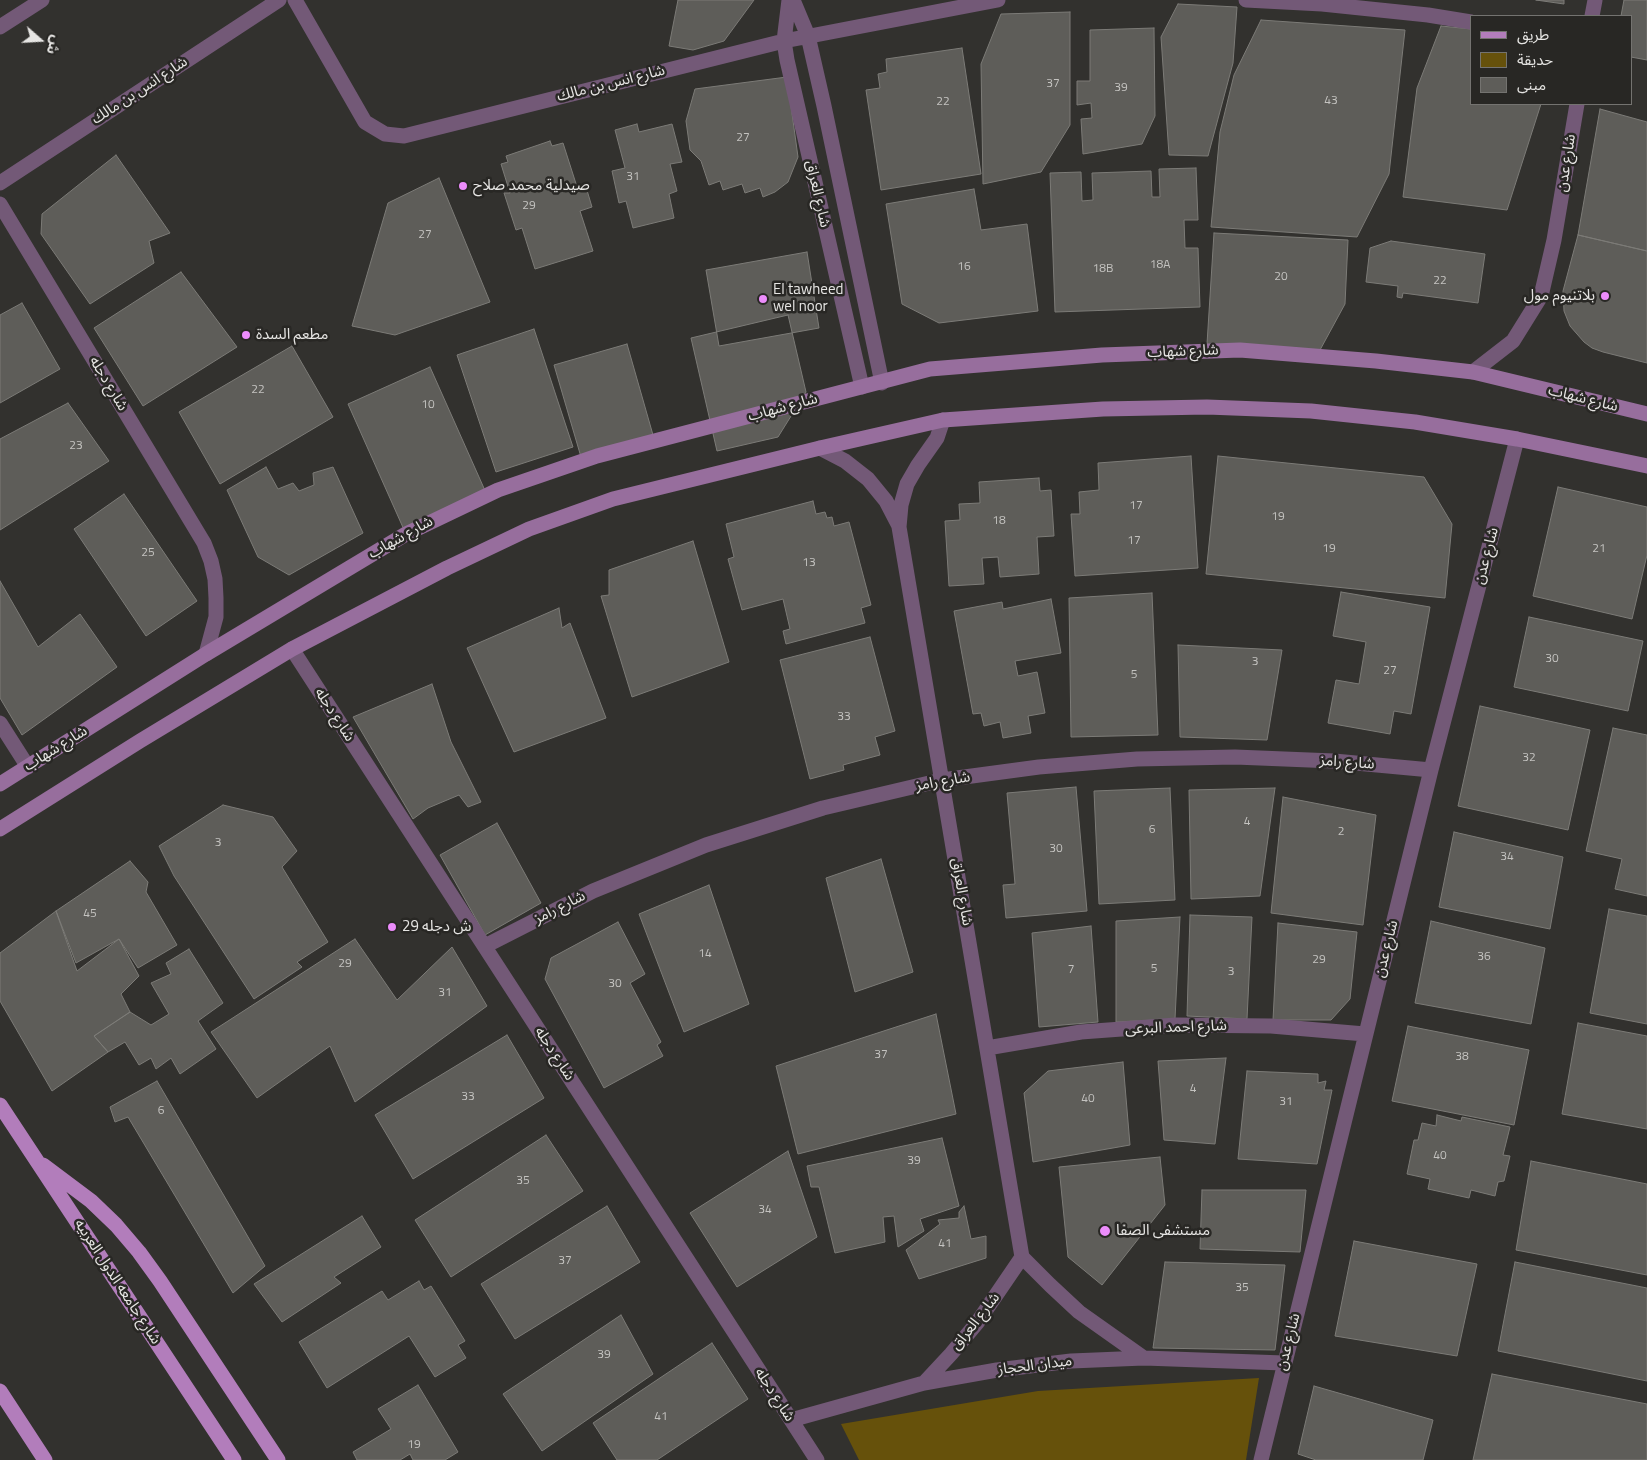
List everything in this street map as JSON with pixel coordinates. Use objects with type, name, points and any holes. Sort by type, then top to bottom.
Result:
[{"type":"main road","name":"شارع جامعه الدول العربيه","points":[[0,1105],[234,1460]]},
{"type":"main road","points":[[36,1160],[91,1201],[139,1252],[166,1289],[278,1460]]},
{"type":"main road","points":[[0,1391],[44,1460]]},
{"type":"street","points":[[0,27],[42,0]]},
{"type":"street","name":"شارع انس بن مالك","points":[[0,183],[279,0]]},
{"type":"street","name":"شارع انس بن مالك","points":[[295,0],[366,122],[385,134],[404,136],[784,41],[998,0]]},
{"type":"street","name":"شارع العراق","points":[[791,0],[784,41],[786,60],[862,387]]},
{"type":"street","name":"شارع العراق","points":[[791,0],[808,36],[882,382]]},
{"type":"street","points":[[1246,0],[1322,2],[1470,22]]},
{"type":"street","points":[[1592,15],[1595,0]]},
{"type":"street","name":"شارع عدن","points":[[1473,372],[1513,341],[1541,296],[1554,240],[1577,105]]},
{"type":"street","name":"شارع دجله","points":[[0,204],[204,543],[215,579],[216,598],[216,617],[206,654]]},
{"type":"street","name":"شارع شهاب","points":[[0,784],[206,654],[406,534],[498,490],[597,456],[930,369],[1102,355],[1240,350],[1376,361],[1473,372],[1647,414]]},
{"type":"street","points":[[0,829],[131,746],[292,649],[446,568],[529,529],[613,500],[820,448],[942,420],[1103,409],[1207,406],[1311,411],[1415,422],[1517,439],[1647,466]]},
{"type":"street","name":"شارع العراق","points":[[924,1383],[977,1323],[1022,1257],[899,527],[901,505],[907,484],[937,438],[942,420]]},
{"type":"street","name":"شارع عدن","points":[[1261,1460],[1431,770],[1517,439]]},
{"type":"street","name":"شارع العراق","points":[[820,448],[845,461],[868,479],[886,502],[899,527]]},
{"type":"street","name":"شارع دجله","points":[[292,649],[817,1460]]},
{"type":"street","points":[[0,723],[28,767]]},
{"type":"street","name":"شارع رامز","points":[[484,946],[593,891],[706,845],[823,808],[942,780],[1039,767],[1137,759],[1235,757],[1334,761],[1431,770]]},
{"type":"street","name":"شارع احمد البرعى","points":[[987,1048],[1081,1032],[1176,1025],[1271,1026],[1365,1034]]},
{"type":"street","points":[[1022,1257],[1079,1312],[1144,1358]]},
{"type":"street","name":"ميدان الحجاز","points":[[791,1420],[924,1383],[997,1370],[1062,1362],[1144,1358],[1284,1363]]},
{"type":"green space","points":[[1259,1378],[1246,1460],[859,1460],[841,1424],[1038,1391]]},
{"type":"building","points":[[678,0],[754,0],[724,41],[693,50],[669,46]]},
{"type":"building","points":[[1536,0],[1564,0],[1564,4]]},
{"type":"building","points":[[1624,0],[1647,0],[1647,60],[1632,57],[1632,15],[1621,15]]},
{"type":"building","points":[[1178,4],[1237,7],[1233,63],[1208,156],[1169,155],[1161,37]]},
{"type":"building","points":[[1070,12],[1070,125],[1041,172],[983,184],[981,64],[1001,14]]},
{"type":"building","points":[[1261,20],[1405,30],[1389,174],[1357,237],[1211,227],[1220,132],[1234,75]]},
{"type":"building","points":[[1441,26],[1470,29],[1470,105],[1541,105],[1507,210],[1403,197],[1417,88]]},
{"type":"building","points":[[1154,28],[1155,116],[1142,144],[1083,154],[1081,119],[1092,118],[1091,103],[1077,105],[1077,81],[1090,81],[1090,30]]},
{"type":"building","points":[[962,48],[981,174],[881,190],[866,90],[880,88],[878,74],[887,72],[886,59]]},
{"type":"building","points":[[787,77],[798,157],[788,182],[775,192],[763,197],[760,188],[745,193],[742,184],[723,190],[720,181],[709,185],[701,161],[690,150],[686,121],[695,89]]},
{"type":"building","points":[[1600,109],[1647,122],[1647,251],[1578,235]]},
{"type":"building","points":[[637,124],[639,132],[672,124],[682,162],[670,164],[677,191],[669,194],[674,218],[633,228],[626,201],[619,203],[612,171],[625,168],[615,130]]},
{"type":"building","points":[[550,141],[552,146],[563,143],[578,190],[586,187],[592,207],[580,211],[593,251],[535,269],[522,228],[516,230],[504,193],[510,193],[501,164],[508,162],[506,156]]},
{"type":"building","points":[[116,155],[170,233],[149,241],[154,263],[90,304],[41,234],[42,214]]},
{"type":"building","points":[[1196,168],[1198,220],[1184,220],[1185,248],[1198,248],[1200,307],[1055,312],[1050,173],[1081,172],[1082,201],[1093,200],[1092,173],[1151,171],[1152,197],[1160,197],[1159,169]]},
{"type":"building","points":[[439,178],[490,302],[395,335],[352,326],[388,203]]},
{"type":"building","points":[[974,189],[981,230],[1027,224],[1038,311],[939,323],[902,304],[886,204]]},
{"type":"building","points":[[1214,233],[1348,240],[1345,304],[1320,350],[1207,344]]},
{"type":"building","name":"بلاتنيوم مول","points":[[1578,235],[1647,251],[1647,363],[1592,348],[1570,326],[1564,311],[1563,291]]},
{"type":"building","points":[[1391,241],[1485,254],[1478,303],[1403,293],[1402,298],[1397,297],[1398,286],[1366,282],[1370,248]]},
{"type":"building","name":"El tawheed wel noor","points":[[807,252],[819,328],[719,346],[706,270]]},
{"type":"building","points":[[181,272],[237,347],[143,406],[94,328]]},
{"type":"building","points":[[22,303],[60,369],[0,403],[0,315]]},
{"type":"building","points":[[788,315],[806,392],[778,437],[717,451],[691,338]]},
{"type":"building","points":[[534,329],[573,447],[496,472],[457,355]]},
{"type":"building","points":[[627,344],[653,435],[581,457],[554,365]]},
{"type":"building","points":[[292,346],[333,417],[220,484],[179,412]]},
{"type":"building","points":[[430,367],[487,495],[405,532],[348,404]]},
{"type":"building","points":[[68,403],[109,461],[0,530],[0,439]]},
{"type":"building","points":[[1191,456],[1198,568],[1075,576],[1071,514],[1080,514],[1079,492],[1099,490],[1098,463]]},
{"type":"building","points":[[1218,456],[1424,477],[1452,524],[1445,598],[1206,574]]},
{"type":"building","points":[[266,467],[278,489],[293,483],[299,491],[314,485],[313,473],[333,467],[363,533],[289,575],[258,557],[227,490]]},
{"type":"building","points":[[1039,478],[1040,491],[1051,490],[1054,536],[1037,537],[1039,574],[1000,577],[998,557],[982,558],[984,584],[949,586],[945,521],[960,520],[959,504],[980,503],[979,482]]},
{"type":"building","points":[[1558,487],[1647,507],[1647,555],[1632,619],[1533,596]]},
{"type":"building","points":[[124,494],[197,601],[146,636],[74,529]]},
{"type":"building","points":[[813,501],[816,514],[825,512],[827,518],[832,517],[834,526],[849,522],[871,605],[861,608],[865,623],[786,644],[783,631],[790,629],[783,599],[742,610],[728,559],[734,557],[726,524]]},
{"type":"building","points":[[693,541],[729,662],[632,697],[601,596],[609,595],[609,570]]},
{"type":"building","points":[[0,581],[38,647],[80,614],[117,667],[22,735],[0,698]]},
{"type":"building","points":[[1341,592],[1430,607],[1411,714],[1394,711],[1390,734],[1328,723],[1336,680],[1359,684],[1366,642],[1333,636]]},
{"type":"building","points":[[1152,593],[1158,735],[1071,737],[1069,598]]},
{"type":"building","points":[[1051,599],[1061,653],[1015,661],[1018,676],[1037,672],[1045,713],[1028,716],[1031,733],[1003,738],[1000,722],[984,726],[981,713],[973,714],[954,611],[1002,602],[1003,609]]},
{"type":"building","points":[[559,608],[562,628],[570,623],[606,718],[514,752],[467,648]]},
{"type":"building","points":[[1529,617],[1643,641],[1628,711],[1514,687]]},
{"type":"building","points":[[870,637],[895,731],[875,737],[880,755],[843,765],[844,770],[810,779],[780,660]]},
{"type":"building","points":[[1178,645],[1282,650],[1267,740],[1180,737]]},
{"type":"building","points":[[432,684],[451,742],[481,802],[468,807],[459,795],[428,808],[413,819],[353,717]]},
{"type":"building","points":[[1480,706],[1590,730],[1568,830],[1458,806]]},
{"type":"building","points":[[1613,728],[1647,735],[1647,896],[1615,889],[1622,859],[1586,851]]},
{"type":"building","points":[[1076,787],[1087,911],[1006,918],[1003,885],[1015,884],[1007,793]]},
{"type":"building","points":[[1170,788],[1175,900],[1099,904],[1094,791]]},
{"type":"building","points":[[1275,788],[1260,896],[1191,899],[1189,790]]},
{"type":"building","points":[[1283,797],[1376,815],[1363,925],[1271,913]]},
{"type":"building","points":[[223,805],[273,817],[297,851],[282,867],[328,942],[297,962],[302,967],[254,999],[174,876],[159,846]]},
{"type":"building","points":[[497,823],[541,903],[485,935],[440,855]]},
{"type":"building","points":[[1454,832],[1563,857],[1550,929],[1439,907]]},
{"type":"building","points":[[881,859],[913,972],[855,992],[826,878]]},
{"type":"building","points":[[130,861],[148,882],[146,892],[177,945],[138,968],[119,939],[76,963],[56,911]]},
{"type":"building","points":[[709,885],[749,1004],[684,1032],[639,914]]},
{"type":"building","points":[[1609,909],[1647,916],[1647,1024],[1590,1013]]},
{"type":"building","points":[[56,911],[77,971],[119,939],[139,976],[121,994],[130,1012],[94,1036],[108,1052],[52,1091],[0,1001],[0,953]]},
{"type":"building","points":[[1190,915],[1252,917],[1247,1019],[1187,1016]]},
{"type":"building","points":[[1180,917],[1175,1019],[1116,1022],[1116,921]]},
{"type":"building","points":[[1431,921],[1545,948],[1531,1024],[1415,1003]]},
{"type":"building","points":[[618,922],[645,974],[630,983],[661,1042],[657,1045],[663,1056],[604,1088],[545,979],[551,958]]},
{"type":"building","points":[[1278,923],[1357,932],[1350,999],[1331,1020],[1273,1020]]},
{"type":"building","points":[[1091,926],[1098,1022],[1039,1027],[1032,933]]},
{"type":"building","points":[[355,939],[397,1000],[452,947],[487,1006],[355,1102],[330,1046],[257,1098],[211,1032]]},
{"type":"building","points":[[189,949],[223,1003],[198,1021],[216,1049],[180,1074],[171,1058],[156,1069],[151,1058],[139,1065],[125,1042],[108,1052],[94,1036],[130,1012],[151,1025],[169,1014],[151,983],[171,974],[166,963]]},
{"type":"building","points":[[936,1014],[956,1114],[798,1154],[776,1066]]},
{"type":"building","points":[[1578,1023],[1647,1036],[1647,1129],[1562,1114]]},
{"type":"building","points":[[1408,1026],[1529,1050],[1514,1125],[1392,1101]]},
{"type":"building","points":[[507,1035],[544,1098],[413,1179],[375,1115]]},
{"type":"building","points":[[1226,1058],[1215,1144],[1164,1140],[1158,1061]]},
{"type":"building","points":[[1123,1062],[1130,1145],[1033,1162],[1024,1093],[1048,1071]]},
{"type":"building","points":[[1247,1071],[1318,1074],[1318,1083],[1326,1081],[1324,1090],[1332,1090],[1317,1164],[1238,1159]]},
{"type":"building","points":[[157,1081],[265,1266],[233,1293],[128,1117],[115,1122],[110,1107]]},
{"type":"building","points":[[1437,1115],[1461,1121],[1462,1117],[1510,1127],[1503,1155],[1510,1156],[1504,1181],[1498,1182],[1495,1196],[1471,1190],[1469,1198],[1428,1189],[1430,1179],[1407,1174],[1414,1140],[1418,1140],[1422,1123],[1436,1126]]},
{"type":"building","points":[[546,1135],[583,1191],[451,1277],[415,1220]]},
{"type":"building","points":[[942,1138],[959,1206],[920,1219],[924,1231],[898,1247],[894,1216],[883,1217],[885,1242],[835,1253],[819,1187],[811,1187],[807,1166]]},
{"type":"building","points":[[788,1151],[817,1237],[737,1287],[690,1213]]},
{"type":"building","name":"مستشفى الصفا","points":[[1160,1157],[1165,1205],[1102,1285],[1068,1257],[1059,1167]]},
{"type":"building","points":[[1531,1161],[1647,1184],[1647,1275],[1516,1250]]},
{"type":"building","points":[[1202,1190],[1306,1190],[1300,1252],[1200,1249]]},
{"type":"building","points":[[607,1206],[640,1262],[515,1339],[481,1284]]},
{"type":"building","points":[[964,1206],[971,1239],[986,1236],[986,1258],[919,1279],[906,1250],[940,1224],[938,1220],[959,1218],[959,1212]]},
{"type":"building","points":[[362,1216],[381,1247],[334,1277],[341,1283],[282,1322],[254,1284]]},
{"type":"building","points":[[1354,1241],[1477,1264],[1457,1356],[1335,1336]]},
{"type":"building","points":[[1165,1262],[1285,1265],[1275,1350],[1153,1348]]},
{"type":"building","points":[[1515,1262],[1647,1288],[1647,1381],[1498,1351]]},
{"type":"building","points":[[419,1281],[424,1290],[431,1286],[465,1341],[458,1345],[466,1358],[435,1377],[409,1336],[327,1388],[299,1342],[382,1291],[388,1300]]},
{"type":"building","points":[[621,1315],[653,1374],[542,1451],[503,1394]]},
{"type":"building","points":[[712,1343],[748,1399],[657,1460],[617,1460],[593,1423]]},
{"type":"building","points":[[1492,1374],[1647,1404],[1647,1460],[1473,1460]]},
{"type":"building","points":[[418,1385],[458,1452],[445,1460],[413,1460],[410,1454],[400,1460],[357,1460],[353,1452],[391,1429],[378,1409]]},
{"type":"building","points":[[1314,1386],[1433,1420],[1423,1460],[1316,1460],[1298,1454]]},
{"type":"place","name":"صيدلية محمد صلاح","points":[[463,186]]},
{"type":"place","name":"بلاتنيوم مول","points":[[1605,296]]},
{"type":"place","name":"El tawheed wel noor","points":[[763,299]]},
{"type":"place","name":"مطعم السدة","points":[[246,335]]},
{"type":"place","name":"29 ش دجله","points":[[392,927]]},
{"type":"place","name":"مستشفى الصفا","points":[[1105,1231]]}]
